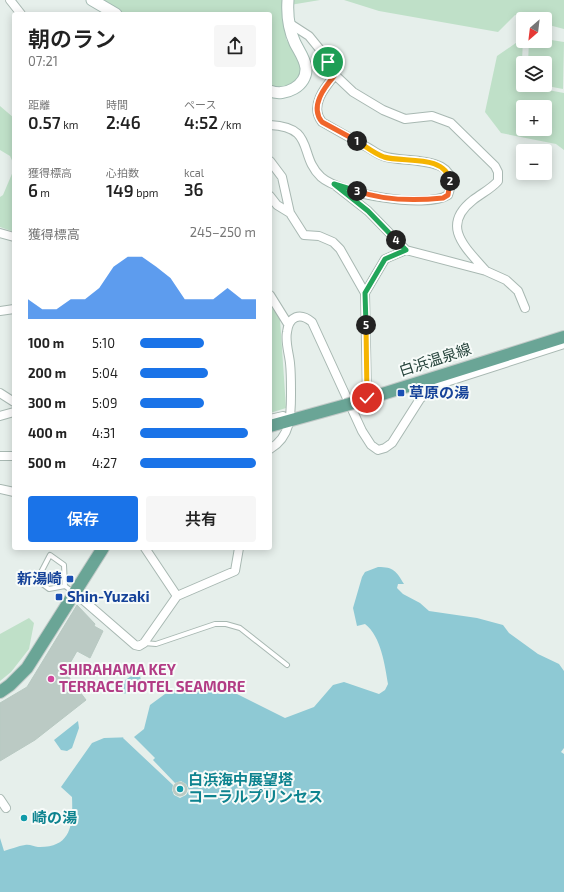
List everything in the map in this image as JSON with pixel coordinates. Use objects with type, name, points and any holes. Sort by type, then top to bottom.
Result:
[{"type":"main road","name":"白浜温泉線","points":[[272,425],[346,405],[564,337]]},
{"type":"main road","points":[[0,692],[10,685],[27,668],[70,590],[101,550]]},
{"type":"street","points":[[10,0],[19,12]]},
{"type":"street","points":[[92,0],[113,12]]},
{"type":"street","points":[[272,91],[283,94],[294,89],[306,72],[304,62],[294,42],[289,22],[288,0]]},
{"type":"street","points":[[289,22],[309,36],[322,52],[335,75],[353,92],[395,116],[405,119],[432,116],[451,123],[495,166],[498,172],[498,181],[494,186],[472,200],[457,220],[456,232],[472,255],[486,271]]},
{"type":"street","points":[[272,125],[285,125],[298,134],[312,163],[321,177],[334,184],[373,197],[418,200],[443,198],[448,195],[451,185],[448,174],[440,166],[427,162],[384,157],[322,122],[318,117],[318,99],[324,88],[335,75]]},
{"type":"street","points":[[272,164],[282,177],[290,213],[304,235],[319,236],[333,242],[340,249],[365,293]]},
{"type":"street","points":[[334,184],[368,211],[406,250],[486,271],[513,285],[518,291],[525,308]]},
{"type":"street","points":[[272,199],[277,205],[290,213]]},
{"type":"street","points":[[0,232],[12,236]]},
{"type":"street","points":[[364,399],[365,293],[385,259],[406,250]]},
{"type":"street","points":[[272,298],[288,324]]},
{"type":"street","points":[[0,312],[12,310]]},
{"type":"street","points":[[272,448],[280,442],[289,421],[291,367],[286,334],[288,324],[296,317],[301,316],[312,322],[362,431],[370,445],[378,450],[385,448],[392,443],[420,399],[437,385],[564,344]]},
{"type":"street","points":[[0,393],[12,401]]},
{"type":"street","points":[[0,416],[12,413]]},
{"type":"street","points":[[272,419],[283,416],[289,421]]},
{"type":"street","points":[[0,456],[12,456]]},
{"type":"street","points":[[0,489],[12,492]]},
{"type":"street","points":[[146,550],[177,596]]},
{"type":"street","points":[[70,590],[135,645],[140,646],[144,643],[177,596],[235,571],[239,550]]},
{"type":"street","points":[[0,799],[6,808]]},
{"type":"lane","points":[[50,555],[64,565],[70,590],[48,589],[36,580],[50,555]]},
{"type":"lane","points":[[144,643],[156,644],[215,624],[226,624],[240,628],[287,665]]},
{"type":"green space","points":[[98,0],[320,0],[284,6],[286,39],[298,58],[302,72],[292,86],[272,88],[272,12],[119,12]]},
{"type":"green space","points":[[344,0],[564,0],[564,29],[552,26],[552,12],[516,12],[516,15],[498,32],[379,11]]},
{"type":"green space","points":[[552,40],[564,42],[563,89],[552,87],[552,56],[528,56],[529,48],[552,48]]},
{"type":"green space","points":[[516,43],[516,48],[523,48],[522,56],[516,56],[516,92],[552,92],[552,91],[564,93],[564,150],[556,144],[516,136],[501,133],[485,112],[497,56]]},
{"type":"green space","points":[[0,106],[12,116],[12,160],[10,156],[0,150]]},
{"type":"green space","points":[[12,174],[12,231],[0,227],[0,197],[3,195]]},
{"type":"green space","points":[[272,308],[280,319],[286,408],[272,412]]},
{"type":"green space","points":[[29,618],[34,623],[29,649],[11,672],[0,681],[0,634]]},
{"type":"water","points":[[378,567],[388,568],[394,571],[404,584],[398,584],[397,588],[403,594],[420,603],[429,611],[477,618],[503,625],[509,633],[538,654],[559,664],[564,671],[564,748],[561,752],[564,754],[564,892],[0,892],[0,838],[4,851],[27,845],[38,847],[49,846],[64,839],[71,825],[72,797],[61,787],[92,743],[104,738],[134,737],[144,729],[150,705],[165,694],[181,687],[222,694],[231,691],[285,718],[314,707],[333,685],[344,682],[379,694],[385,690],[388,684],[384,660],[379,644],[375,636],[365,624],[357,626],[353,608],[362,577],[365,572]]},
{"type":"water","points":[[137,674],[140,676],[141,680],[139,685],[131,686],[129,693],[120,694],[120,687],[124,682],[128,678]]},
{"type":"water","points":[[78,721],[79,728],[72,748],[67,751],[61,750],[54,740]]},
{"type":"pier","points":[[124,736],[133,736],[155,758],[153,760],[175,783],[181,781],[186,784],[189,790],[186,795],[180,798],[174,795],[172,790],[173,785],[123,738]]},
{"type":"building","name":"SHIRAHAMA KEY TERRACE HOTEL SEAMORE","points":[[77,605],[95,624],[94,626],[103,631],[90,658],[77,651],[65,672],[86,700],[35,740],[0,761],[0,703],[27,687]]},
{"type":"building","name":"白浜海中展望塔 コーラルプリンセス","points":[[180,782],[185,784],[187,789],[185,794],[180,796],[175,794],[173,789],[175,784]]},
{"type":"place","name":"草原の湯","points":[[401,393]]},
{"type":"place","name":"新湯崎","points":[[70,579]]},
{"type":"place","name":"Shin-Yuzaki","points":[[59,597]]},
{"type":"place","name":"SHIRAHAMA KEY TERRACE HOTEL SEAMORE","points":[[51,679]]},
{"type":"place","name":"白浜海中展望塔 コーラルプリンセス","points":[[180,789]]},
{"type":"place","name":"崎の湯","points":[[24,818]]},
{"type":"route","points":[[328,62],[335,75],[326,85],[318,99],[318,117],[322,122],[384,157],[427,162],[440,166],[445,169],[448,174],[451,185],[448,195],[443,198],[418,200],[373,197],[334,184],[368,211],[406,250],[385,259],[365,293],[367,398]]}]
